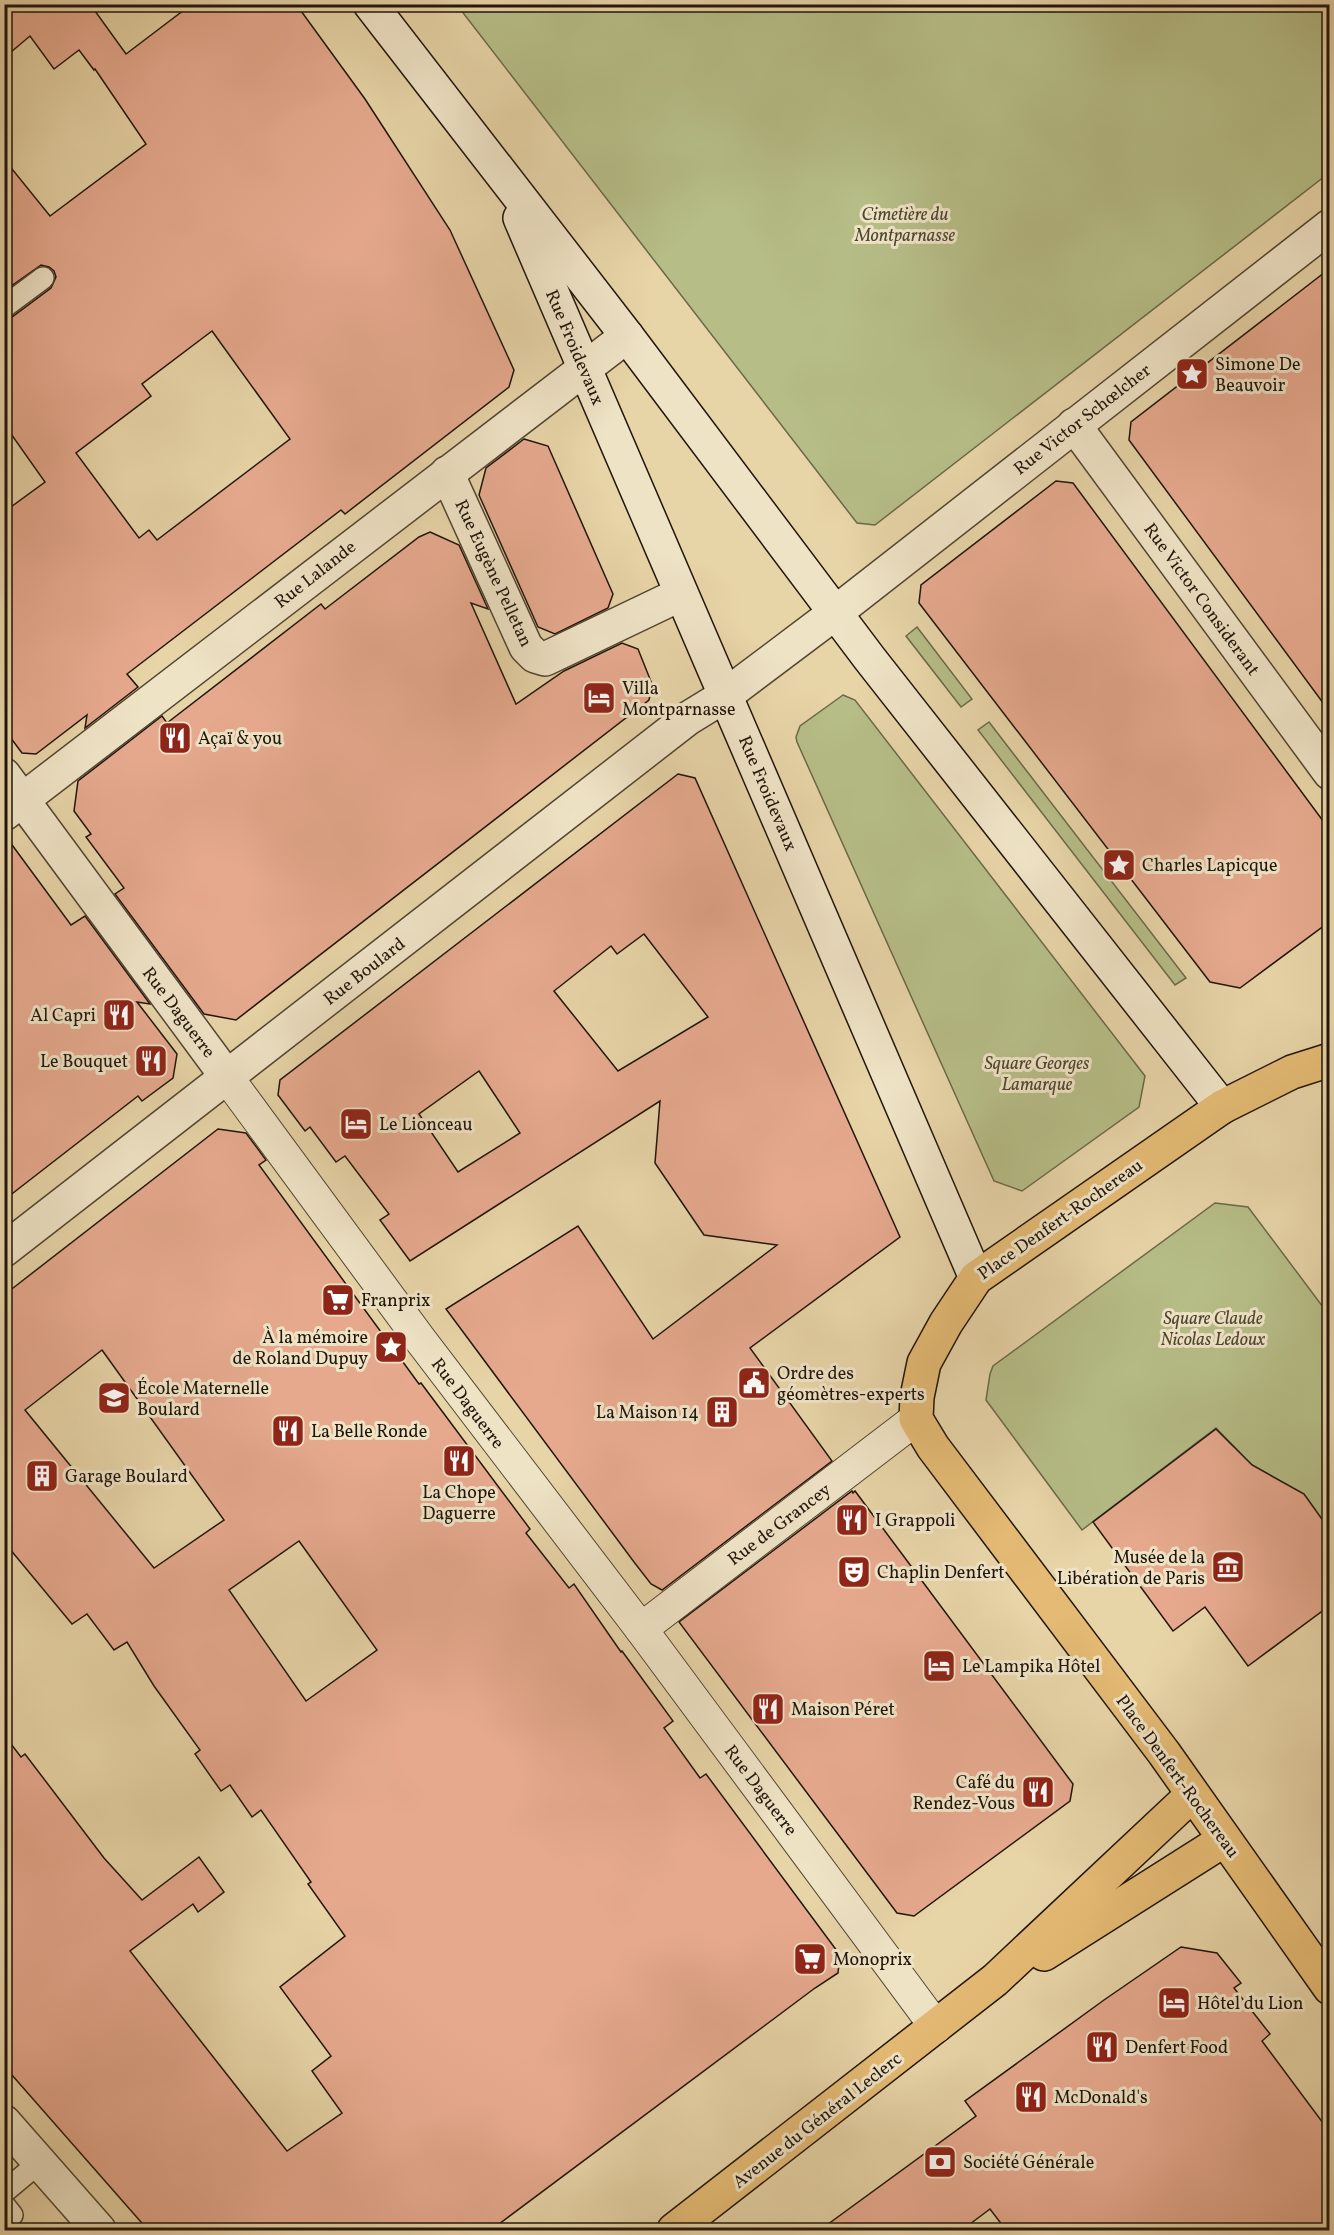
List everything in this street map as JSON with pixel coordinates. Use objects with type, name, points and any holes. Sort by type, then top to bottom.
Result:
[{"type":"main road","name":"Place Denfert-Rochereau","points":[[1329,1060],[1292,1072],[1222,1107],[976,1278],[946,1323],[924,1364],[917,1397],[916,1419],[923,1434],[1100,1668],[1329,1988]]},
{"type":"main road","name":"Avenue du Général Leclerc","points":[[674,2230],[995,1980],[1192,1795]]},
{"type":"main road","name":"Avenue du Général Leclerc","points":[[947,2017],[1224,1840]]},
{"type":"street","name":"Rue Froidevaux","points":[[370,4],[627,336],[835,612],[1222,1107]]},
{"type":"street","name":"Rue Froidevaux","points":[[502,177],[976,1278]]},
{"type":"street","name":"Rue Victor Schœlcher","points":[[726,695],[1329,226]]},
{"type":"street","name":"Rue Lalande","points":[[10,797],[447,473],[627,336]]},
{"type":"street","name":"Rue Victor Considerant","points":[[1074,425],[1329,773]]},
{"type":"street","name":"Rue Eugène Pelletan","points":[[447,473],[526,647],[535,656],[545,659],[681,594]]},
{"type":"street","name":"Rue Boulard","points":[[4,1250],[687,719],[726,695]]},
{"type":"street","name":"Rue Daguerre","points":[[10,797],[227,1077],[468,1404],[641,1629],[947,2017]]},
{"type":"street","name":"Rue de Grancey","points":[[641,1629],[916,1419]]},
{"type":"street","points":[[4,2122],[99,2230]]},
{"type":"lane","points":[[4,307],[43,278]]},
{"type":"lane","points":[[4,2192],[39,2162]]},
{"type":"lane","points":[[4,2205],[12,2215],[4,2221]]},
{"type":"green space","name":"Cimetière du Montparnasse","points":[[457,5],[1329,5],[1329,173],[875,525],[857,523]]},
{"type":"green space","points":[[917,627],[972,699],[961,707],[906,636]]},
{"type":"green space","name":"Square Georges Lamarque","points":[[843,695],[855,700],[1145,1076],[1139,1107],[1022,1191],[994,1181],[797,742],[796,737],[800,726]]},
{"type":"green space","points":[[989,722],[1186,978],[1175,985],[978,730]]},
{"type":"green space","name":"Square Claude Nicolas Ledoux","points":[[1215,1203],[1248,1207],[1329,1315],[1329,1529],[1304,1494],[1252,1465],[1216,1428],[1082,1530],[986,1400],[993,1366]]},
{"type":"building","points":[[6,4],[90,4],[126,54],[192,4],[296,4],[365,99],[450,230],[514,370],[509,387],[345,514],[341,510],[127,674],[138,687],[85,728],[87,715],[36,754],[22,753],[4,729],[4,512],[45,482],[4,424],[4,320],[12,317],[51,288],[56,277],[54,271],[49,267],[41,265],[4,291],[4,159],[50,216],[146,144],[95,69],[79,50],[54,69],[30,36],[4,58],[4,17],[11,11]],"holes":[[[212,331],[290,439],[157,540],[149,530],[139,538],[76,453],[151,396],[142,384]]]},
{"type":"building","points":[[1329,269],[1329,711],[1129,440],[1131,422]]},
{"type":"building","points":[[524,439],[548,446],[613,594],[608,608],[555,634],[538,627],[479,495],[486,468]]},
{"type":"building","points":[[1056,481],[1073,483],[1329,829],[1329,922],[1240,988],[1210,982],[919,603],[921,585]]},
{"type":"building","points":[[430,532],[459,545],[488,609],[471,603],[516,704],[564,671],[622,643],[638,649],[652,684],[649,700],[236,1020],[204,1014],[115,894],[124,888],[86,837],[91,834],[74,811],[78,781],[162,716],[167,723],[321,604],[325,609],[419,537]]},
{"type":"building","points":[[678,774],[695,778],[900,1237],[750,1348],[832,1461],[662,1590],[651,1584],[446,1309],[578,1226],[653,1339],[777,1245],[704,1235],[655,1163],[660,1101],[410,1261],[380,1220],[389,1214],[345,1156],[336,1162],[310,1127],[305,1131],[278,1095],[280,1080]],"holes":[[[644,934],[708,1017],[618,1071],[554,991],[611,946],[617,954]],[[479,1071],[520,1133],[458,1172],[419,1114]]]},
{"type":"building","points":[[4,834],[71,925],[85,916],[150,1004],[137,1002],[177,1054],[173,1078],[142,1101],[138,1096],[4,1200]]},
{"type":"building","points":[[218,1129],[246,1133],[266,1160],[259,1165],[419,1384],[421,1383],[530,1529],[526,1533],[569,1588],[574,1584],[673,1721],[664,1728],[700,1778],[706,1774],[840,1955],[838,1973],[491,2230],[148,2230],[4,2066],[4,1735],[21,1757],[25,1754],[104,1858],[142,1900],[199,1857],[224,1892],[198,1912],[193,1904],[130,1951],[287,2151],[342,2113],[312,2071],[331,2056],[280,1987],[345,1936],[308,1884],[311,1882],[261,1810],[252,1817],[230,1785],[221,1791],[195,1754],[200,1750],[154,1686],[127,1642],[114,1650],[87,1614],[72,1624],[4,1542],[4,1295]],"holes":[[[102,1350],[224,1520],[154,1568],[25,1410]],[[299,1541],[377,1650],[306,1701],[229,1590]]]},
{"type":"building","name":"Musée de la Libération de Paris","points":[[1216,1429],[1252,1465],[1304,1494],[1329,1529],[1329,1606],[1248,1666],[1205,1607],[1173,1631],[1093,1522]]},
{"type":"building","points":[[852,1491],[853,1493],[855,1491],[1073,1784],[1070,1801],[914,1916],[897,1913],[679,1622]]},
{"type":"building","points":[[1181,1947],[1217,1953],[1241,1983],[1234,1988],[1270,2034],[1262,2041],[1329,2131],[1329,2230],[1006,2230],[990,2209],[962,2230],[820,2230],[976,2116],[965,2101]]},
{"type":"place","name":"Simone De Beauvoir","points":[[1192,374]]},
{"type":"place","name":"Villa Montparnasse","points":[[599,698]]},
{"type":"place","name":"Açaï & you","points":[[175,738]]},
{"type":"place","name":"Charles Lapicque","points":[[1119,865]]},
{"type":"place","name":"Al Capri","points":[[119,1015]]},
{"type":"place","name":"Le Bouquet","points":[[151,1061]]},
{"type":"place","name":"Le Lionceau","points":[[356,1124]]},
{"type":"place","name":"Franprix","points":[[338,1300]]},
{"type":"place","name":"À la mémoire de Roland Dupuy","points":[[391,1347]]},
{"type":"place","name":"Ordre des géomètres-experts","points":[[754,1383]]},
{"type":"place","name":"École Maternelle Boulard","points":[[114,1398]]},
{"type":"place","name":"La Maison 14","points":[[722,1412]]},
{"type":"place","name":"La Belle Ronde","points":[[288,1431]]},
{"type":"place","name":"La Chope Daguerre","points":[[459,1461]]},
{"type":"place","name":"Garage Boulard","points":[[42,1476]]},
{"type":"place","name":"I Grappoli","points":[[852,1520]]},
{"type":"place","name":"Musée de la Libération de Paris","points":[[1228,1567]]},
{"type":"place","name":"Chaplin Denfert","points":[[854,1572]]},
{"type":"place","name":"Le Lampika Hôtel","points":[[939,1666]]},
{"type":"place","name":"Maison Péret","points":[[768,1709]]},
{"type":"place","name":"Café du Rendez-Vous","points":[[1038,1792]]},
{"type":"place","name":"Monoprix","points":[[810,1959]]},
{"type":"place","name":"Hôtel du Lion","points":[[1174,2003]]},
{"type":"place","name":"Denfert Food","points":[[1102,2047]]},
{"type":"place","name":"McDonald's","points":[[1031,2097]]},
{"type":"place","name":"Société Générale","points":[[940,2162]]}]
